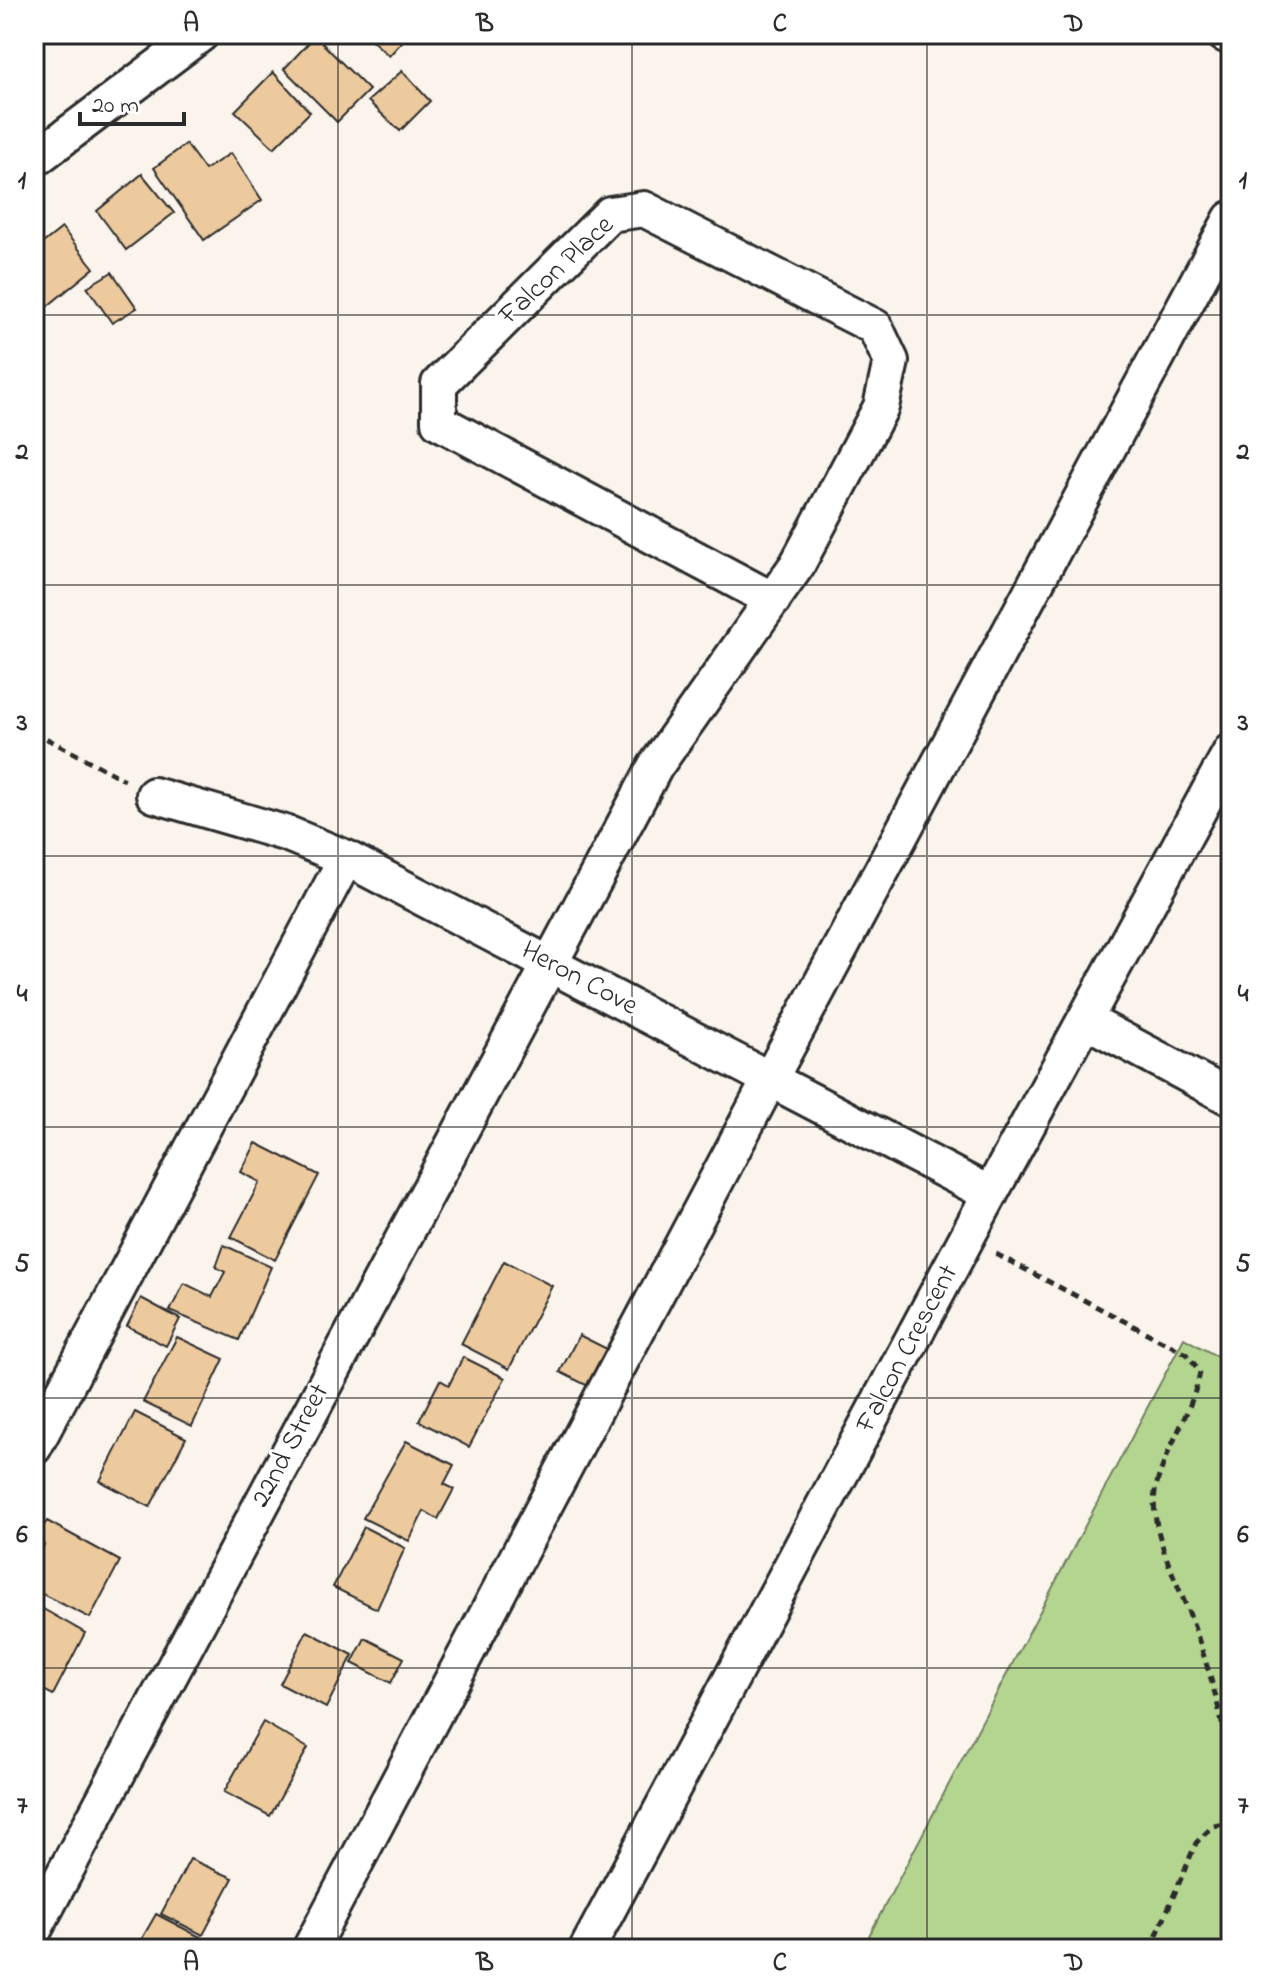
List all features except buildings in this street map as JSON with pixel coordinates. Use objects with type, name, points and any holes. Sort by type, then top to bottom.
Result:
[{"type":"street","points":[[34,160],[201,34]]},
{"type":"street","points":[[1224,34],[1231,37]]},
{"type":"street","name":"Falcon Place","points":[[548,963],[655,767],[773,600],[797,565],[881,407],[891,361],[875,327],[644,209],[610,214],[439,384],[439,422],[773,600]]},
{"type":"street","points":[[310,1949],[770,1079],[1231,219]]},
{"type":"street","name":"Falcon Crescent","points":[[587,1949],[990,1194],[1231,751]]},
{"type":"street","name":"Heron Cove","points":[[154,795],[288,834],[346,858],[990,1194]]},
{"type":"street","points":[[34,1447],[346,858]]},
{"type":"street","name":"22nd Street","points":[[34,1930],[548,963]]},
{"type":"street","points":[[1085,1020],[1231,1098]]},
{"type":"path","points":[[34,732],[154,795]]},
{"type":"path","points":[[967,1239],[1187,1354],[1200,1372],[1196,1395],[1155,1493],[1157,1527],[1194,1626],[1224,1723],[1231,1774]]},
{"type":"path","points":[[1151,1949],[1196,1843],[1213,1826],[1231,1823]]},
{"type":"green space","points":[[1184,1338],[1231,1364],[1231,1929],[1220,1949],[862,1949]]}]
